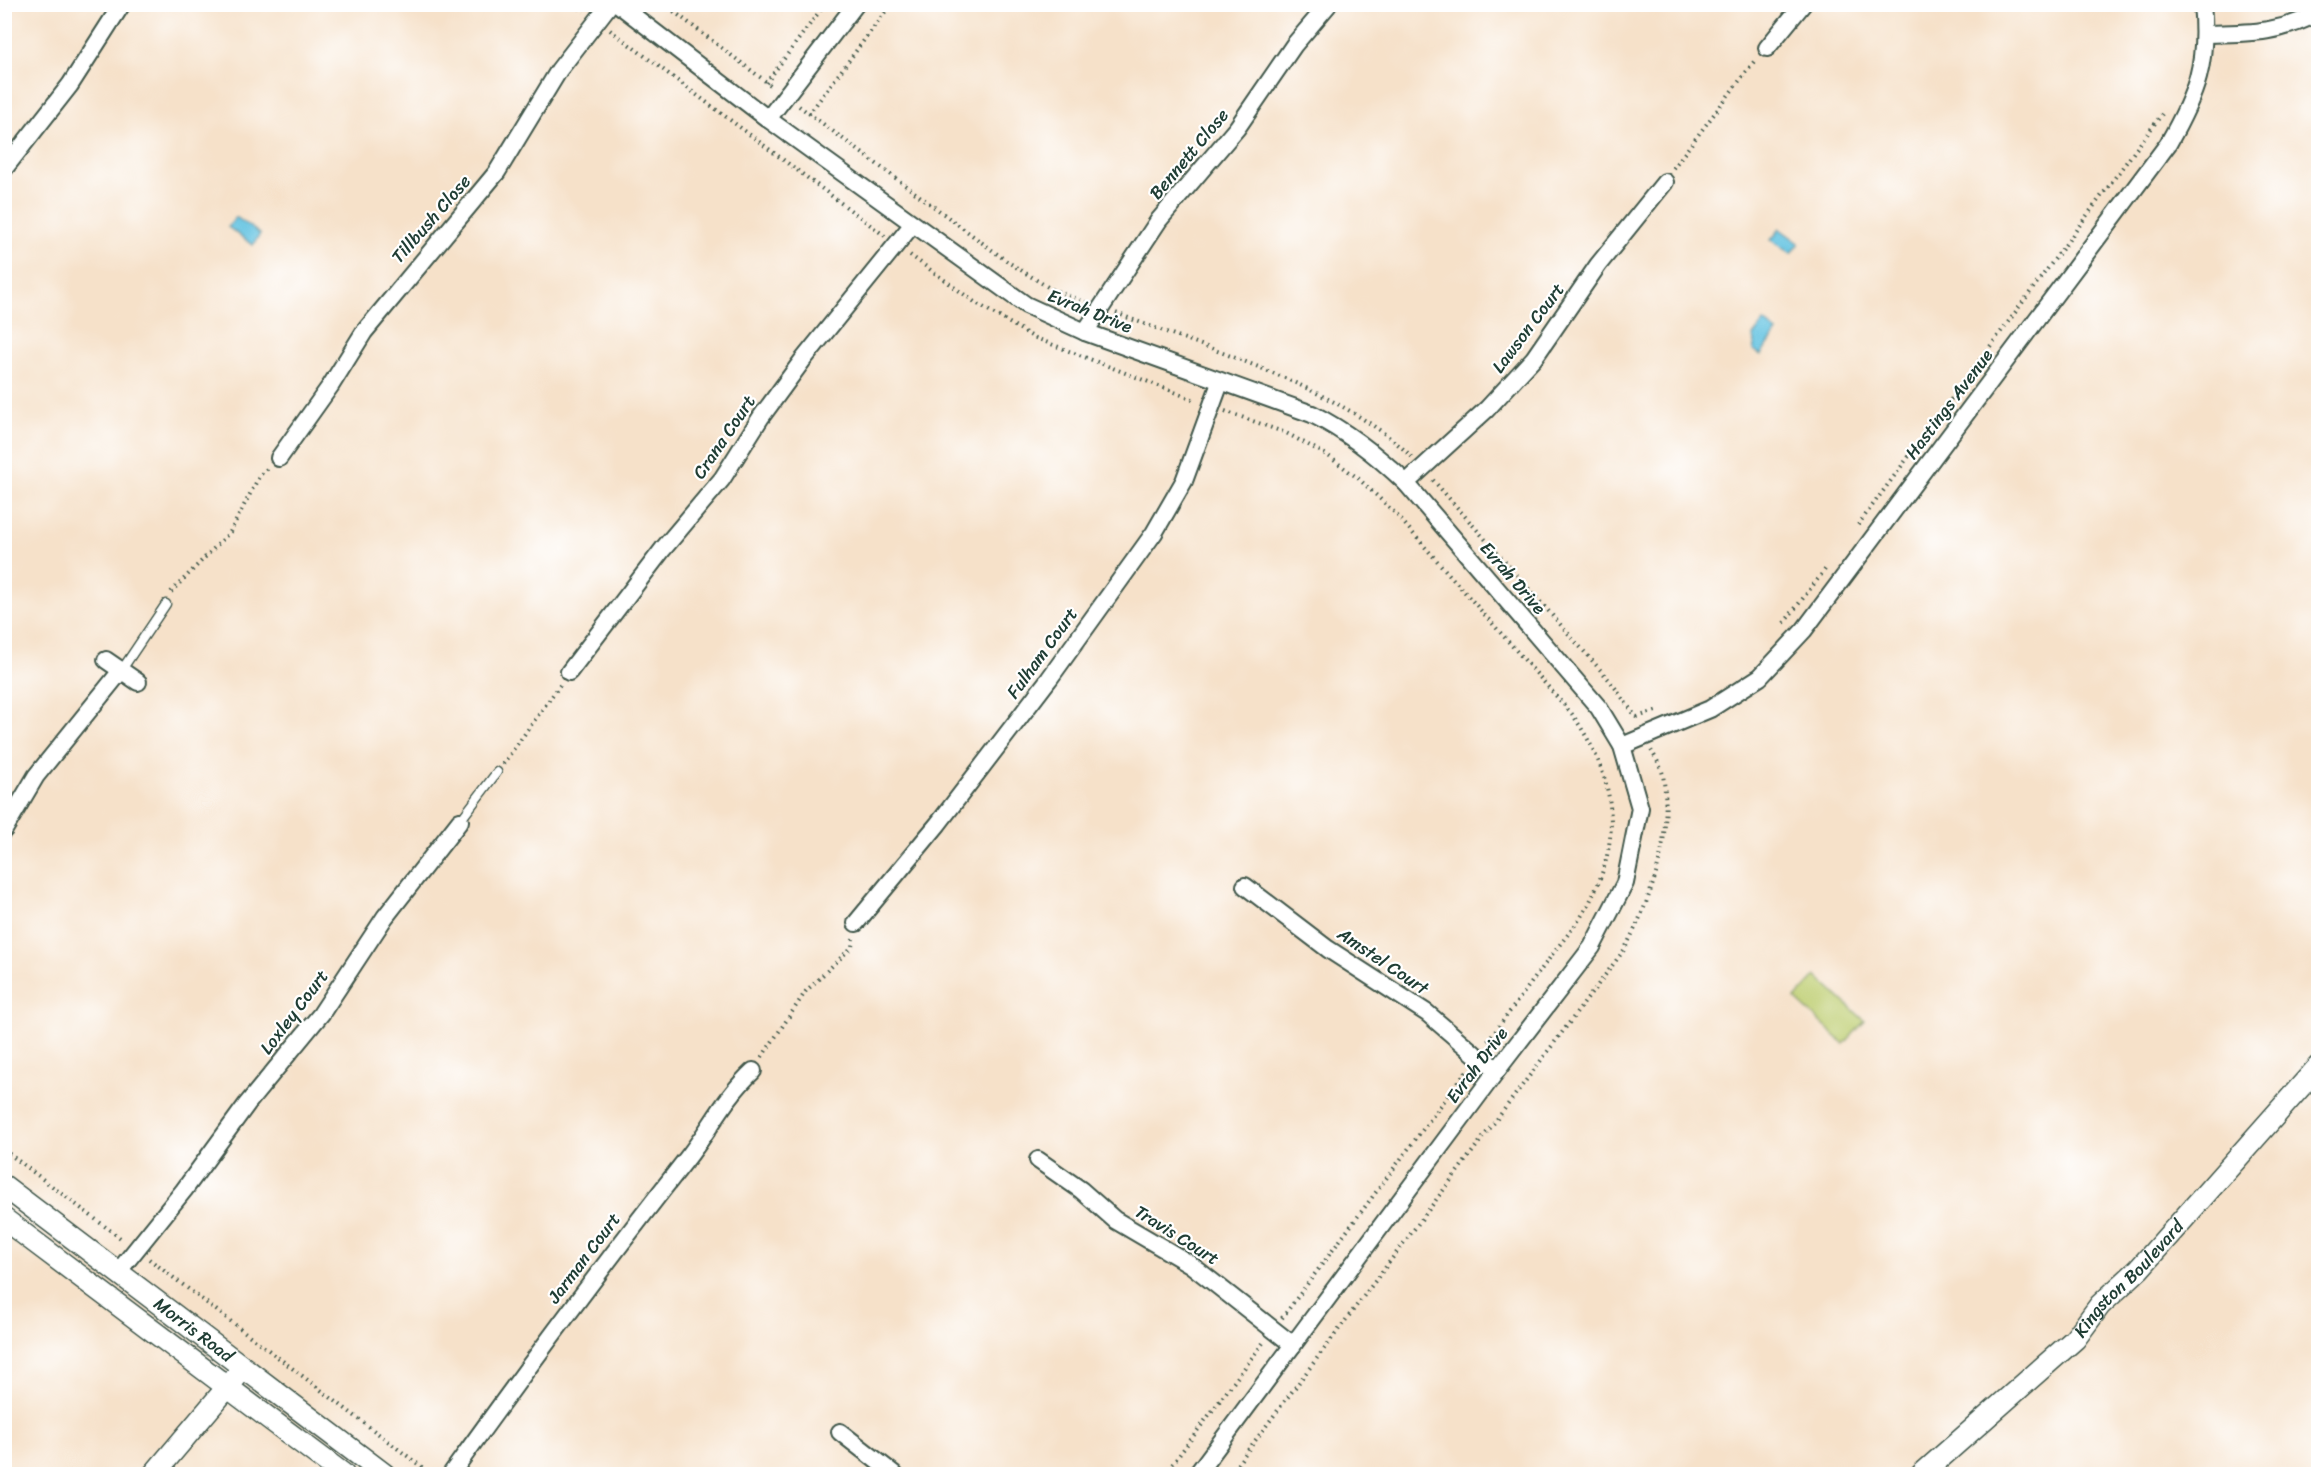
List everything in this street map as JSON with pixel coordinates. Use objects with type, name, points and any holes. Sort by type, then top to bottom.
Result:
[{"type":"street","points":[[4,169],[70,86],[122,4]]},
{"type":"street","name":"Tillbush Close","points":[[279,458],[331,385],[364,332],[497,172],[559,70],[610,4]]},
{"type":"street","name":"Evrah Drive","points":[[618,4],[768,119],[1026,305],[1085,332],[1312,414],[1330,423],[1375,454],[1406,483],[1599,708],[1622,746],[1640,808],[1625,883],[1592,947],[1498,1069],[1197,1474]]},
{"type":"street","points":[[768,119],[856,4]]},
{"type":"street","points":[[1767,48],[1803,4]]},
{"type":"street","name":"Hastings Avenue","points":[[1622,746],[1710,709],[1760,677],[1804,630],[2168,144],[2191,103],[2200,68],[2205,34],[2202,4]]},
{"type":"street","name":"Bennett Close","points":[[1085,332],[1159,220],[1237,128],[1294,45],[1328,5]]},
{"type":"street","points":[[2205,34],[2258,33],[2294,26],[2319,13]]},
{"type":"street","name":"Lawson Court","points":[[1406,483],[1487,409],[1534,358],[1598,265],[1665,182]]},
{"type":"street","name":"Crana Court","points":[[569,672],[663,549],[722,479],[760,417],[802,361],[912,225]]},
{"type":"street","name":"Fulham Court","points":[[856,923],[938,824],[1049,679],[1154,533],[1184,481],[1220,382]]},
{"type":"street","points":[[106,660],[120,672],[138,682]]},
{"type":"street","points":[[4,830],[36,776],[120,672]]},
{"type":"street","name":"Loxley Court","points":[[118,1272],[247,1104],[321,1014],[385,917],[460,820]]},
{"type":"street","name":"Amstel Court","points":[[1245,886],[1328,949],[1426,1013],[1477,1056],[1498,1069]]},
{"type":"street","name":"Kingston Boulevard","points":[[1923,1474],[2075,1339],[2100,1305],[2139,1269],[2319,1067]]},
{"type":"street","name":"Jarman Court","points":[[452,1474],[577,1298],[687,1158],[732,1091],[753,1071]]},
{"type":"street","name":"Travis Court","points":[[1038,1160],[1081,1190],[1115,1220],[1190,1264],[1293,1345]]},
{"type":"street","name":"Morris Road","points":[[4,1186],[384,1474]]},
{"type":"street","name":"Morris Road","points":[[4,1219],[343,1474]]},
{"type":"street","points":[[139,1320],[154,1299]]},
{"type":"street","points":[[154,1474],[229,1388],[244,1367]]},
{"type":"street","points":[[840,1432],[894,1474]]},
{"type":"lane","points":[[120,672],[166,604]]},
{"type":"lane","name":"Loxley Court","points":[[460,820],[497,771]]},
{"type":"path","points":[[575,4],[976,303],[1033,338],[1286,433],[1327,455],[1359,479],[1395,513],[1572,714],[1589,739],[1602,765],[1608,789],[1611,824],[1603,873],[1586,908],[1165,1474]]},
{"type":"path","points":[[664,4],[766,83],[1008,262],[1051,289],[1102,307],[1323,396],[1371,424],[1422,468],[1611,682],[1637,717],[1663,773],[1665,828],[1656,878],[1643,914],[1624,950],[1230,1474]]},
{"type":"path","points":[[766,83],[825,4]]},
{"type":"path","points":[[809,114],[891,4]]},
{"type":"path","points":[[2182,4],[2184,22]]},
{"type":"path","points":[[1665,182],[1747,68],[1767,48]]},
{"type":"path","points":[[1854,531],[2128,161],[2166,106]]},
{"type":"path","points":[[166,604],[173,587],[230,532],[260,475],[279,458]]},
{"type":"path","points":[[1779,631],[1833,559]]},
{"type":"path","points":[[497,771],[569,672]]},
{"type":"path","points":[[1637,717],[1665,708]]},
{"type":"path","points":[[753,1071],[806,991],[852,946],[856,923]]},
{"type":"path","points":[[4,1150],[431,1474]]},
{"type":"green space","points":[[1816,976],[1865,1021],[1844,1044],[1795,999]]},
{"type":"water","points":[[236,217],[260,234],[253,245],[228,227]]},
{"type":"water","points":[[1780,229],[1799,243],[1791,254],[1771,240]]},
{"type":"water","points":[[1764,322],[1777,332],[1761,355],[1753,350],[1755,341],[1753,336]]}]
